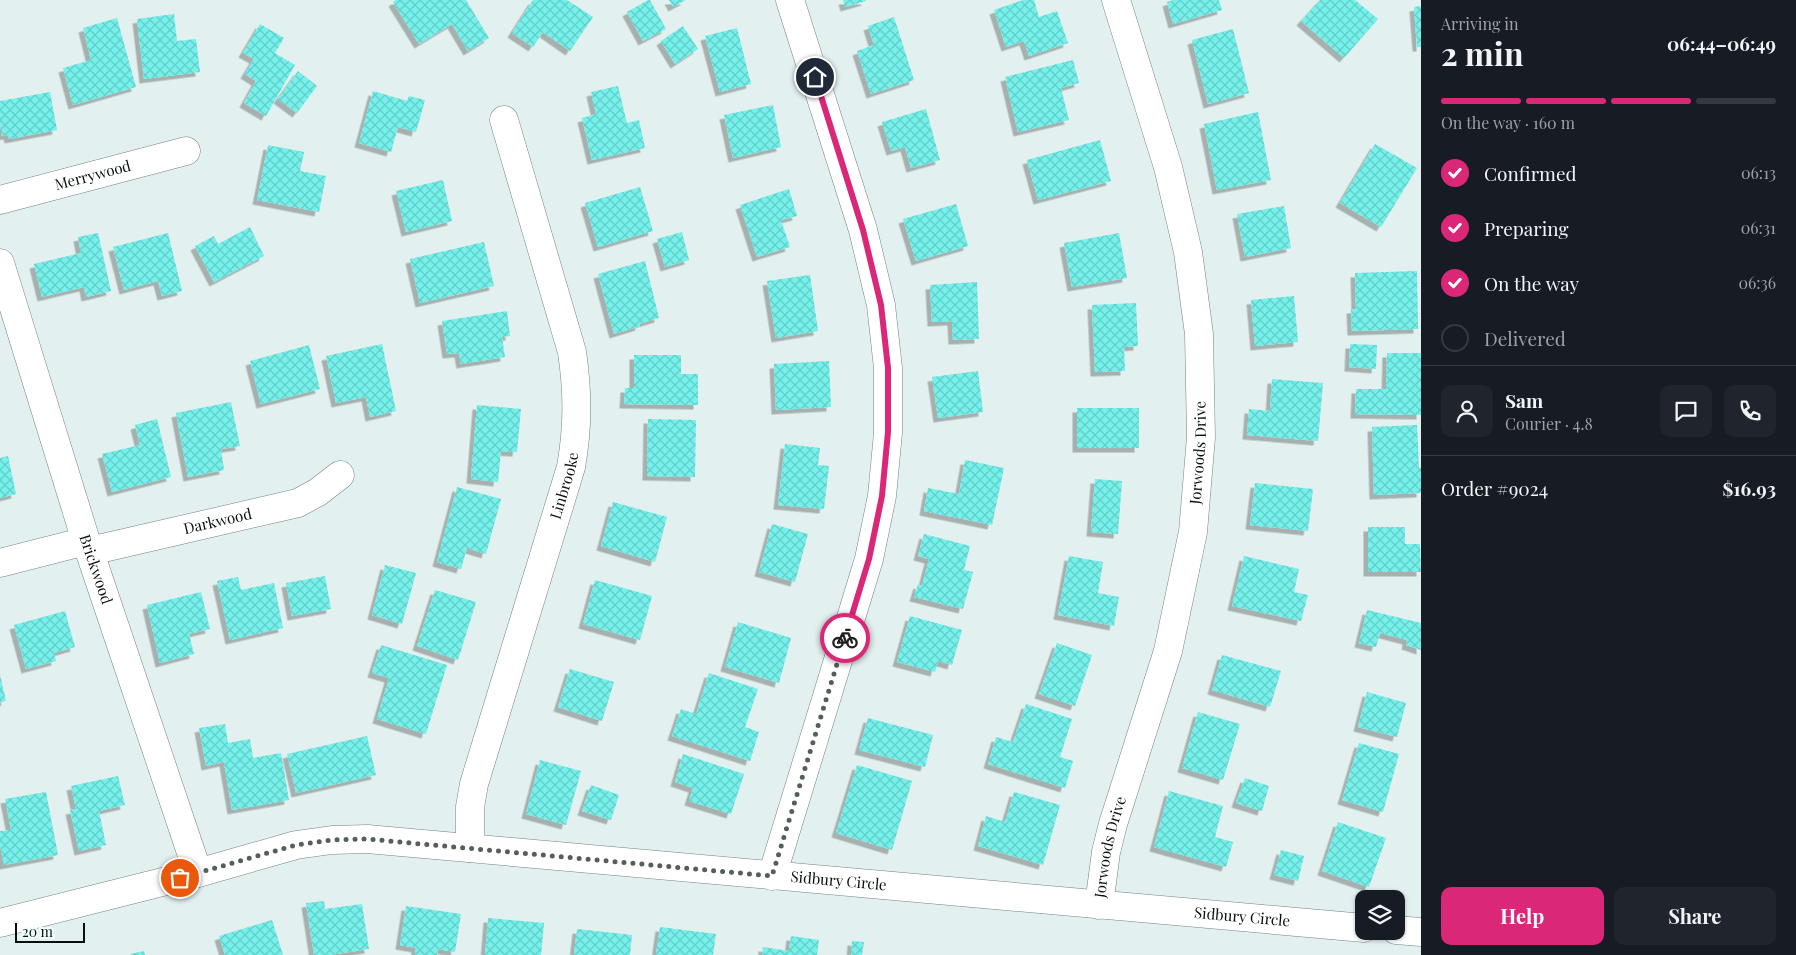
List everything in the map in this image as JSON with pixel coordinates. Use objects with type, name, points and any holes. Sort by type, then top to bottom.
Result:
[{"type":"street","points":[[772,876],[869,559],[882,496],[888,432],[888,368],[881,305],[863,230],[790,0]]},
{"type":"street","name":"Jorwoods Drive","points":[[1098,905],[1106,852],[1113,824],[1168,651],[1193,532],[1201,438],[1199,334],[1188,252],[1168,167],[1116,0]]},
{"type":"street","name":"Linbrooke","points":[[470,848],[470,807],[474,784],[571,467],[576,439],[578,410],[572,352],[504,120]]},
{"type":"street","name":"Merrywood","points":[[0,200],[186,151]]},
{"type":"street","name":"Brickwood","points":[[0,263],[88,546],[198,873]]},
{"type":"street","name":"Darkwood","points":[[0,563],[298,503],[318,492],[340,475]]},
{"type":"street","name":"Sidbury Circle","points":[[0,922],[198,873],[296,845],[332,840],[367,839],[1355,927]]},
{"type":"building","points":[[396,0],[466,0],[489,38],[468,51],[452,24],[419,44],[393,2]]},
{"type":"building","points":[[533,0],[567,0],[593,17],[570,51],[543,32],[533,47],[512,33]]},
{"type":"building","points":[[650,0],[666,29],[643,41],[627,12]]},
{"type":"building","points":[[669,0],[686,0],[673,7]]},
{"type":"building","points":[[843,0],[866,0],[866,1],[845,7]]},
{"type":"building","points":[[1023,0],[1034,0],[1039,17],[1057,11],[1068,43],[1029,56],[1024,41],[1006,47],[994,10]]},
{"type":"building","points":[[1173,0],[1219,0],[1222,10],[1173,24],[1167,2]]},
{"type":"building","points":[[1320,0],[1355,0],[1378,19],[1344,58],[1301,21]]},
{"type":"building","points":[[1421,6],[1421,47],[1417,47],[1414,7]]},
{"type":"building","points":[[174,14],[177,41],[196,39],[200,72],[144,79],[137,19]]},
{"type":"building","points":[[894,17],[914,80],[871,94],[857,51],[874,45],[868,26]]},
{"type":"building","points":[[117,18],[136,87],[73,105],[63,68],[91,60],[83,28]]},
{"type":"building","points":[[260,24],[284,38],[275,53],[295,65],[266,116],[244,103],[256,81],[245,74],[254,59],[243,53]]},
{"type":"building","points":[[683,26],[698,49],[675,64],[661,41]]},
{"type":"building","points":[[737,28],[751,84],[720,92],[705,36]]},
{"type":"building","points":[[1233,29],[1249,93],[1208,104],[1192,40]]},
{"type":"building","points":[[1073,60],[1079,83],[1061,88],[1069,120],[1018,132],[1005,77]]},
{"type":"building","points":[[298,71],[317,86],[297,113],[278,99]]},
{"type":"building","points":[[618,86],[627,123],[639,120],[645,148],[592,160],[582,118],[596,114],[591,92]]},
{"type":"building","points":[[373,91],[407,101],[409,96],[425,100],[416,132],[398,127],[391,152],[359,143]]},
{"type":"building","points":[[50,92],[57,130],[9,139],[8,135],[2,136],[0,101]]},
{"type":"building","points":[[773,105],[781,147],[733,158],[724,115]]},
{"type":"building","points":[[926,109],[940,160],[911,168],[905,147],[891,151],[882,122]]},
{"type":"building","points":[[1258,112],[1271,180],[1217,190],[1204,124]]},
{"type":"building","points":[[1100,140],[1111,181],[1038,200],[1027,160]]},
{"type":"building","points":[[1375,144],[1417,168],[1381,227],[1340,203]]},
{"type":"building","points":[[268,145],[304,152],[300,171],[326,176],[319,212],[257,200]]},
{"type":"building","points":[[443,180],[452,221],[406,232],[396,191]]},
{"type":"building","points":[[640,187],[653,231],[598,247],[585,203]]},
{"type":"building","points":[[789,189],[797,216],[781,220],[790,247],[757,257],[740,205]]},
{"type":"building","points":[[956,204],[968,246],[916,261],[903,219]]},
{"type":"building","points":[[1284,206],[1291,248],[1245,257],[1237,214]]},
{"type":"building","points":[[250,227],[264,256],[214,282],[195,246],[214,236],[218,244]]},
{"type":"building","points":[[682,232],[689,260],[665,267],[657,239]]},
{"type":"building","points":[[98,233],[111,291],[86,297],[84,287],[42,297],[34,264],[81,253],[78,237]]},
{"type":"building","points":[[168,233],[182,291],[162,296],[158,281],[124,290],[113,247]]},
{"type":"building","points":[[1119,233],[1127,278],[1072,287],[1064,243]]},
{"type":"building","points":[[484,242],[494,286],[420,303],[410,259]]},
{"type":"building","points":[[645,261],[659,318],[614,334],[598,274]]},
{"type":"building","points":[[1417,271],[1418,329],[1352,331],[1351,309],[1356,309],[1355,273]]},
{"type":"building","points":[[810,275],[818,331],[776,338],[767,281]]},
{"type":"building","points":[[977,282],[979,339],[953,340],[952,321],[932,322],[930,285]]},
{"type":"building","points":[[1294,296],[1298,342],[1255,346],[1251,300]]},
{"type":"building","points":[[1136,303],[1138,346],[1124,347],[1125,371],[1095,372],[1092,305]]},
{"type":"building","points":[[507,311],[510,336],[502,337],[505,357],[461,364],[459,353],[447,354],[442,321]]},
{"type":"building","points":[[382,344],[396,411],[370,417],[366,397],[336,403],[326,356]]},
{"type":"building","points":[[1350,344],[1377,345],[1376,369],[1349,367]]},
{"type":"building","points":[[309,345],[320,389],[261,404],[250,361]]},
{"type":"building","points":[[1387,353],[1421,353],[1421,415],[1355,414],[1356,389],[1386,389]]},
{"type":"building","points":[[634,355],[681,355],[681,374],[698,374],[698,405],[624,404],[625,388],[634,388]]},
{"type":"building","points":[[829,361],[831,407],[776,410],[774,364]]},
{"type":"building","points":[[978,371],[983,412],[938,418],[932,377]]},
{"type":"building","points":[[1272,379],[1323,383],[1318,441],[1247,435],[1249,409],[1270,411]]},
{"type":"building","points":[[231,402],[240,446],[221,449],[224,470],[188,477],[176,413]]},
{"type":"building","points":[[477,405],[521,409],[517,452],[501,451],[498,482],[471,479]]},
{"type":"building","points":[[1077,408],[1139,408],[1139,448],[1077,448]]},
{"type":"building","points":[[157,419],[171,477],[112,492],[102,454],[140,445],[135,425]]},
{"type":"building","points":[[648,419],[696,420],[695,477],[647,476]]},
{"type":"building","points":[[1417,425],[1421,493],[1374,495],[1372,427]]},
{"type":"building","points":[[785,444],[820,448],[818,465],[829,466],[824,509],[778,505]]},
{"type":"building","points":[[8,456],[16,494],[0,498],[0,458]]},
{"type":"building","points":[[965,460],[1004,468],[992,525],[924,511],[928,488],[959,494]]},
{"type":"building","points":[[1095,479],[1122,481],[1118,534],[1091,532]]},
{"type":"building","points":[[1255,483],[1313,489],[1308,531],[1250,525]]},
{"type":"building","points":[[457,487],[501,499],[486,554],[467,548],[461,569],[437,562]]},
{"type":"building","points":[[613,502],[667,517],[655,562],[601,546]]},
{"type":"building","points":[[772,524],[808,534],[795,582],[759,572]]},
{"type":"building","points":[[1368,527],[1405,527],[1405,544],[1420,544],[1421,572],[1368,572]]},
{"type":"building","points":[[924,534],[970,546],[964,570],[973,572],[963,609],[914,597],[918,584],[922,586],[929,559],[918,556]]},
{"type":"building","points":[[1069,556],[1103,562],[1098,593],[1119,597],[1114,626],[1058,615]]},
{"type":"building","points":[[1244,556],[1299,569],[1294,592],[1308,595],[1301,621],[1232,606]]},
{"type":"building","points":[[385,565],[416,573],[402,624],[372,615]]},
{"type":"building","points":[[325,576],[331,609],[292,616],[286,583]]},
{"type":"building","points":[[238,577],[241,590],[274,583],[283,628],[230,640],[217,581]]},
{"type":"building","points":[[595,580],[652,596],[640,640],[583,624]]},
{"type":"building","points":[[435,590],[476,602],[458,660],[417,646]]},
{"type":"building","points":[[201,592],[210,629],[189,634],[194,654],[160,663],[147,605]]},
{"type":"building","points":[[1367,610],[1421,623],[1421,650],[1406,645],[1407,640],[1380,633],[1376,647],[1359,643]]},
{"type":"building","points":[[65,611],[75,647],[54,653],[56,661],[26,669],[14,625]]},
{"type":"building","points":[[910,616],[962,630],[952,665],[938,661],[935,672],[897,662]]},
{"type":"building","points":[[738,622],[791,638],[779,683],[725,667]]},
{"type":"building","points":[[1057,643],[1092,655],[1075,706],[1039,694]]},
{"type":"building","points":[[381,645],[447,665],[426,734],[377,719],[389,678],[372,673]]},
{"type":"building","points":[[1222,655],[1281,671],[1270,707],[1212,690]]},
{"type":"building","points":[[570,669],[614,682],[602,721],[558,707]]},
{"type":"building","points":[[709,673],[758,689],[745,727],[759,732],[750,761],[672,736],[681,709],[696,714]]},
{"type":"building","points":[[0,675],[6,701],[0,702]]},
{"type":"building","points":[[1367,692],[1406,703],[1397,737],[1358,727]]},
{"type":"building","points":[[1026,704],[1072,719],[1060,757],[1073,761],[1065,788],[988,764],[996,737],[1013,742]]},
{"type":"building","points":[[1198,712],[1240,724],[1223,780],[1182,768]]},
{"type":"building","points":[[868,718],[933,735],[925,767],[859,750]]},
{"type":"building","points":[[225,724],[228,743],[250,739],[253,758],[281,753],[289,800],[232,810],[224,762],[206,766],[199,728]]},
{"type":"building","points":[[367,736],[376,775],[296,793],[287,754]]},
{"type":"building","points":[[1359,743],[1399,754],[1383,812],[1342,800]]},
{"type":"building","points":[[683,754],[744,774],[731,814],[689,801],[693,788],[675,782]]},
{"type":"building","points":[[540,760],[581,771],[566,825],[526,814]]},
{"type":"building","points":[[857,765],[912,781],[892,850],[836,833]]},
{"type":"building","points":[[118,776],[125,805],[99,811],[106,845],[79,851],[70,810],[76,809],[71,786]]},
{"type":"building","points":[[1245,778],[1269,786],[1262,811],[1236,803]]},
{"type":"building","points":[[591,785],[619,795],[611,820],[582,811]]},
{"type":"building","points":[[1169,791],[1223,806],[1215,837],[1233,842],[1226,867],[1154,847]]},
{"type":"building","points":[[46,792],[58,855],[4,865],[0,845],[0,831],[11,830],[5,799]]},
{"type":"building","points":[[1014,792],[1060,805],[1043,865],[978,846],[986,816],[1005,822]]},
{"type":"building","points":[[1338,822],[1386,838],[1369,887],[1322,871]]},
{"type":"building","points":[[1281,850],[1304,856],[1298,881],[1274,875]]},
{"type":"building","points":[[324,901],[325,909],[362,904],[369,949],[329,955],[314,955],[306,903]]},
{"type":"building","points":[[406,906],[461,914],[455,952],[438,949],[437,955],[415,955],[416,948],[400,945]]},
{"type":"building","points":[[488,918],[544,923],[541,955],[485,955]]},
{"type":"building","points":[[272,920],[283,955],[225,955],[219,936]]},
{"type":"building","points":[[660,927],[716,934],[713,955],[656,955]]},
{"type":"building","points":[[577,929],[632,935],[630,955],[574,955]]},
{"type":"building","points":[[791,936],[819,940],[817,955],[762,955],[763,947],[789,951]]},
{"type":"building","points":[[852,941],[864,942],[862,955],[851,955]]},
{"type":"building","points":[[144,951],[145,955],[130,954]]},
{"type":"way so far","points":[[180,878],[296,845],[332,840],[367,839],[772,876],[845,638]]},
{"type":"route","points":[[815,77],[863,230],[881,305],[888,368],[888,432],[882,496],[869,559],[845,638]]}]
